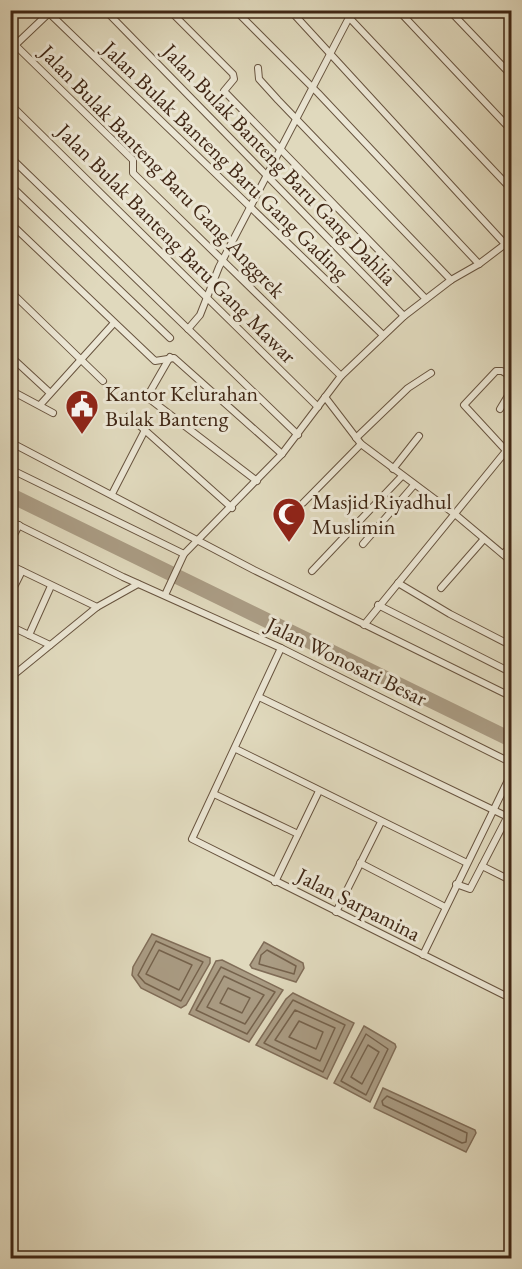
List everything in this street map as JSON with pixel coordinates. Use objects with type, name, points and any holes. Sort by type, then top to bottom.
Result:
[{"type":"street","name":"Jalan Bulak Banteng Baru Gang Dahlia","points":[[105,10],[404,316]]},
{"type":"street","points":[[170,10],[233,74],[234,79],[224,91],[426,299]]},
{"type":"street","points":[[235,10],[313,88],[479,264]]},
{"type":"street","points":[[290,10],[505,244]]},
{"type":"street","points":[[342,10],[512,190]]},
{"type":"street","points":[[188,329],[200,315],[206,297],[250,208],[353,10]]},
{"type":"street","points":[[398,10],[512,131]]},
{"type":"street","points":[[449,10],[512,76]]},
{"type":"street","points":[[12,45],[49,11]]},
{"type":"street","name":"Jalan Bulak Banteng Baru Gang Gading","points":[[49,11],[382,334]]},
{"type":"street","points":[[503,11],[512,21]]},
{"type":"street","name":"Jalan Bulak Banteng Baru Gang Anggrek","points":[[12,45],[127,154],[134,162],[133,173],[341,376]]},
{"type":"street","points":[[258,68],[259,80],[451,279]]},
{"type":"street","name":"Jalan Bulak Banteng Baru Gang Mawar","points":[[10,104],[318,407]]},
{"type":"street","points":[[10,157],[298,435]]},
{"type":"street","points":[[10,185],[170,338]]},
{"type":"street","points":[[10,223],[156,362],[170,357]]},
{"type":"street","points":[[10,237],[17,230]]},
{"type":"street","points":[[165,595],[183,556],[282,454],[326,399],[341,376],[382,334],[404,316],[451,279],[479,264],[512,239]]},
{"type":"street","points":[[10,291],[103,381]]},
{"type":"street","points":[[40,405],[49,392],[114,323]]},
{"type":"street","points":[[10,356],[49,392]]},
{"type":"street","points":[[170,357],[147,397],[257,481]]},
{"type":"street","points":[[170,357],[202,382],[282,454]]},
{"type":"street","points":[[512,377],[502,371],[496,371],[464,404],[464,407],[512,457]]},
{"type":"street","points":[[356,438],[408,388],[431,373]]},
{"type":"street","points":[[500,409],[512,389]]},
{"type":"street","points":[[10,390],[53,412]]},
{"type":"street","points":[[326,399],[361,444],[393,470],[456,514],[512,562]]},
{"type":"street","points":[[129,416],[232,508]]},
{"type":"street","points":[[112,494],[145,430]]},
{"type":"street","points":[[393,470],[419,436]]},
{"type":"street","points":[[10,442],[364,625],[512,697]]},
{"type":"street","points":[[303,503],[361,444]]},
{"type":"street","points":[[364,625],[506,451]]},
{"type":"street","points":[[10,469],[183,556]]},
{"type":"street","points":[[312,571],[402,476]]},
{"type":"street","points":[[363,544],[414,485]]},
{"type":"street","name":"Jalan Wonosari Besar","points":[[10,521],[138,584],[281,648],[512,763]]},
{"type":"street","points":[[10,543],[19,525]]},
{"type":"street","points":[[441,588],[484,539]]},
{"type":"street","points":[[503,554],[512,545]]},
{"type":"street","points":[[10,565],[97,607]]},
{"type":"street","points":[[10,595],[22,571]]},
{"type":"street","points":[[398,582],[450,614],[512,646]]},
{"type":"street","points":[[10,678],[97,607],[138,584]]},
{"type":"street","points":[[29,635],[51,586]]},
{"type":"street","points":[[378,605],[512,673]]},
{"type":"street","points":[[10,626],[50,645]]},
{"type":"street","points":[[281,648],[214,794],[298,834]]},
{"type":"street","points":[[259,697],[509,818]]},
{"type":"street","points":[[236,749],[467,863]]},
{"type":"street","points":[[423,955],[512,772]]},
{"type":"street","points":[[275,882],[319,791]]},
{"type":"street","name":"Jalan Sarpamina","points":[[214,794],[192,839],[512,999]]},
{"type":"street","points":[[456,884],[470,889],[494,841],[509,818],[512,808]]},
{"type":"street","points":[[336,912],[381,822]]},
{"type":"street","points":[[481,835],[494,841]]},
{"type":"street","points":[[360,863],[445,907]]},
{"type":"street","points":[[482,866],[512,881]]},
{"type":"water","points":[[152,934],[210,958],[210,963],[186,1005],[181,1008],[141,988],[132,975],[133,967]]},
{"type":"water","points":[[264,942],[303,963],[304,968],[296,982],[252,968],[250,965]]},
{"type":"water","points":[[222,960],[283,990],[249,1042],[189,1014],[216,961]]},
{"type":"water","points":[[293,993],[354,1023],[327,1079],[256,1045],[286,999]]},
{"type":"water","points":[[364,1026],[395,1044],[396,1047],[370,1102],[334,1083]]},
{"type":"water","points":[[383,1088],[475,1130],[476,1133],[466,1152],[374,1108]]},
{"type":"waterway","points":[[10,495],[512,740]]},
{"type":"place","name":"Kantor Kelurahan Bulak Banteng","points":[[82,435]]},
{"type":"place","name":"Masjid Riyadhul Muslimin","points":[[289,543]]}]
